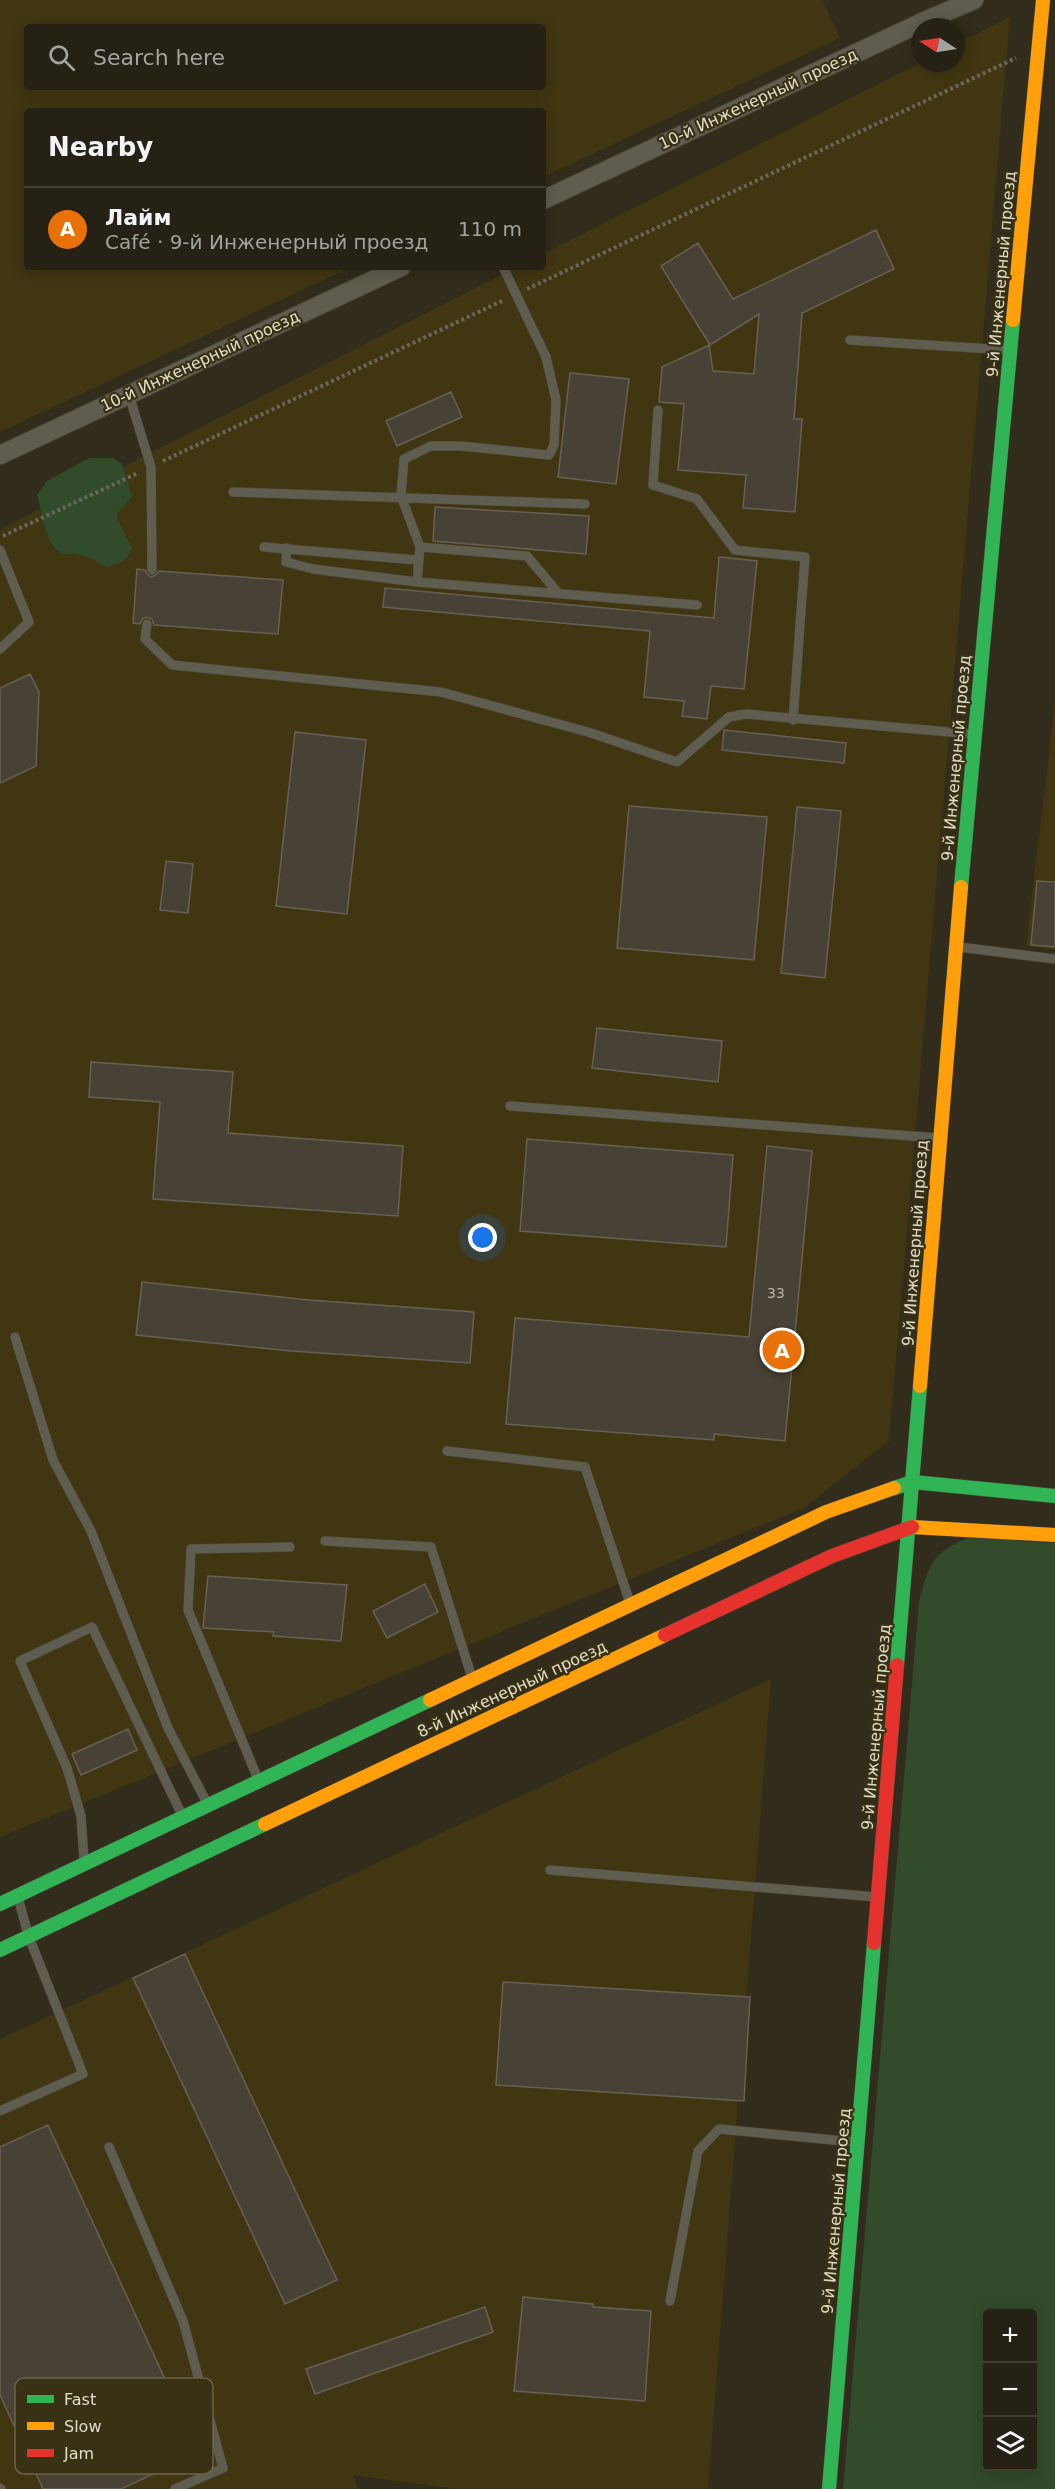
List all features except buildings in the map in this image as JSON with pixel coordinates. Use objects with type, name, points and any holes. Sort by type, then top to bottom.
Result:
[{"type":"street","name":"10-й Инженерный проезд","points":[[546,199],[974,0]]},
{"type":"street","name":"9-й Инженерный проезд","points":[[829,2489],[974,735],[1043,0]]},
{"type":"street","name":"10-й Инженерный проезд","points":[[0,455],[395,270]]},
{"type":"street","name":"8-й Инженерный проезд","points":[[0,1904],[826,1512],[913,1482],[1055,1496]]},
{"type":"street","name":"8-й Инженерный проезд","points":[[0,1950],[831,1556],[910,1527],[1055,1535]]},
{"type":"lane","points":[[417,582],[417,560],[420,547],[401,496],[404,459],[431,446],[461,446],[549,455],[554,445],[556,400],[546,357],[504,270]]},
{"type":"lane","points":[[850,340],[1011,350]]},
{"type":"lane","points":[[129,395],[151,467],[152,570]]},
{"type":"lane","points":[[658,410],[653,485],[697,499],[735,550],[805,557],[793,720]]},
{"type":"lane","points":[[233,492],[585,504]]},
{"type":"lane","points":[[264,547],[417,560]]},
{"type":"lane","points":[[420,547],[527,556],[558,593]]},
{"type":"lane","points":[[287,548],[286,562],[313,569],[417,582],[697,605]]},
{"type":"lane","points":[[0,550],[29,622],[0,649]]},
{"type":"lane","points":[[147,624],[145,639],[172,665],[441,692],[588,732],[677,762],[729,717],[746,714],[974,735]]},
{"type":"lane","points":[[957,946],[1055,959]]},
{"type":"lane","points":[[510,1106],[940,1138]]},
{"type":"lane","points":[[15,1337],[53,1460],[91,1531],[168,1728],[208,1805]]},
{"type":"lane","points":[[447,1451],[585,1467],[631,1605]]},
{"type":"lane","points":[[325,1541],[431,1547],[473,1680]]},
{"type":"lane","points":[[259,1781],[188,1610],[191,1549],[290,1547]]},
{"type":"lane","points":[[84,1864],[81,1816],[67,1768],[20,1661],[81,1631],[92,1627],[183,1817]]},
{"type":"lane","points":[[550,1870],[878,1898]]},
{"type":"lane","points":[[0,2111],[82,2074],[29,1936],[18,1896]]},
{"type":"lane","points":[[670,2301],[698,2151],[719,2129],[858,2142]]},
{"type":"lane","points":[[109,2147],[183,2321],[199,2378]]},
{"type":"lane","points":[[213,2431],[223,2468],[213,2472]]},
{"type":"lane","points":[[175,2489],[209,2474]]},
{"type":"shaded area","points":[[0,0],[822,0],[840,38],[546,176],[546,108],[24,108],[24,270],[345,270],[0,432]]},
{"type":"shaded area","points":[[1010,17],[889,1441],[804,1508],[0,1837],[0,529],[511,270],[546,270],[546,252],[911,68],[911,72],[965,72],[965,40]]},
{"type":"shaded area","points":[[1055,702],[1055,950],[1026,946]]},
{"type":"shaded area","points":[[771,1679],[708,2489],[456,2489],[353,2475],[359,2489],[0,2489],[0,2039]]},
{"type":"green space","points":[[89,458],[113,458],[122,464],[132,497],[118,513],[117,518],[132,549],[123,562],[107,567],[84,556],[64,554],[57,550],[48,537],[37,495],[47,481]]},
{"type":"green space","points":[[969,1538],[1055,1543],[1055,2489],[843,2489],[919,1602],[929,1570],[934,1561],[947,1548]]},
{"type":"traffic: fast","points":[[961,887],[1013,320]]},
{"type":"traffic: fast","points":[[897,1665],[920,1386]]},
{"type":"traffic: fast","points":[[894,1488],[913,1482],[1055,1496]]},
{"type":"traffic: fast","points":[[0,1904],[430,1700]]},
{"type":"traffic: fast","points":[[0,1950],[265,1824]]},
{"type":"traffic: fast","points":[[829,2489],[874,1943]]},
{"type":"traffic: slow","points":[[1013,320],[1043,0]]},
{"type":"traffic: slow","points":[[920,1386],[961,887]]},
{"type":"traffic: slow","points":[[430,1700],[826,1512],[894,1488]]},
{"type":"traffic: slow","points":[[912,1527],[1055,1535]]},
{"type":"traffic: slow","points":[[265,1824],[665,1635]]},
{"type":"traffic: jam","points":[[665,1635],[832,1556],[912,1527]]},
{"type":"traffic: jam","points":[[874,1943],[897,1665]]},
{"type":"place","name":"Лайм","points":[[782,1350]]}]
